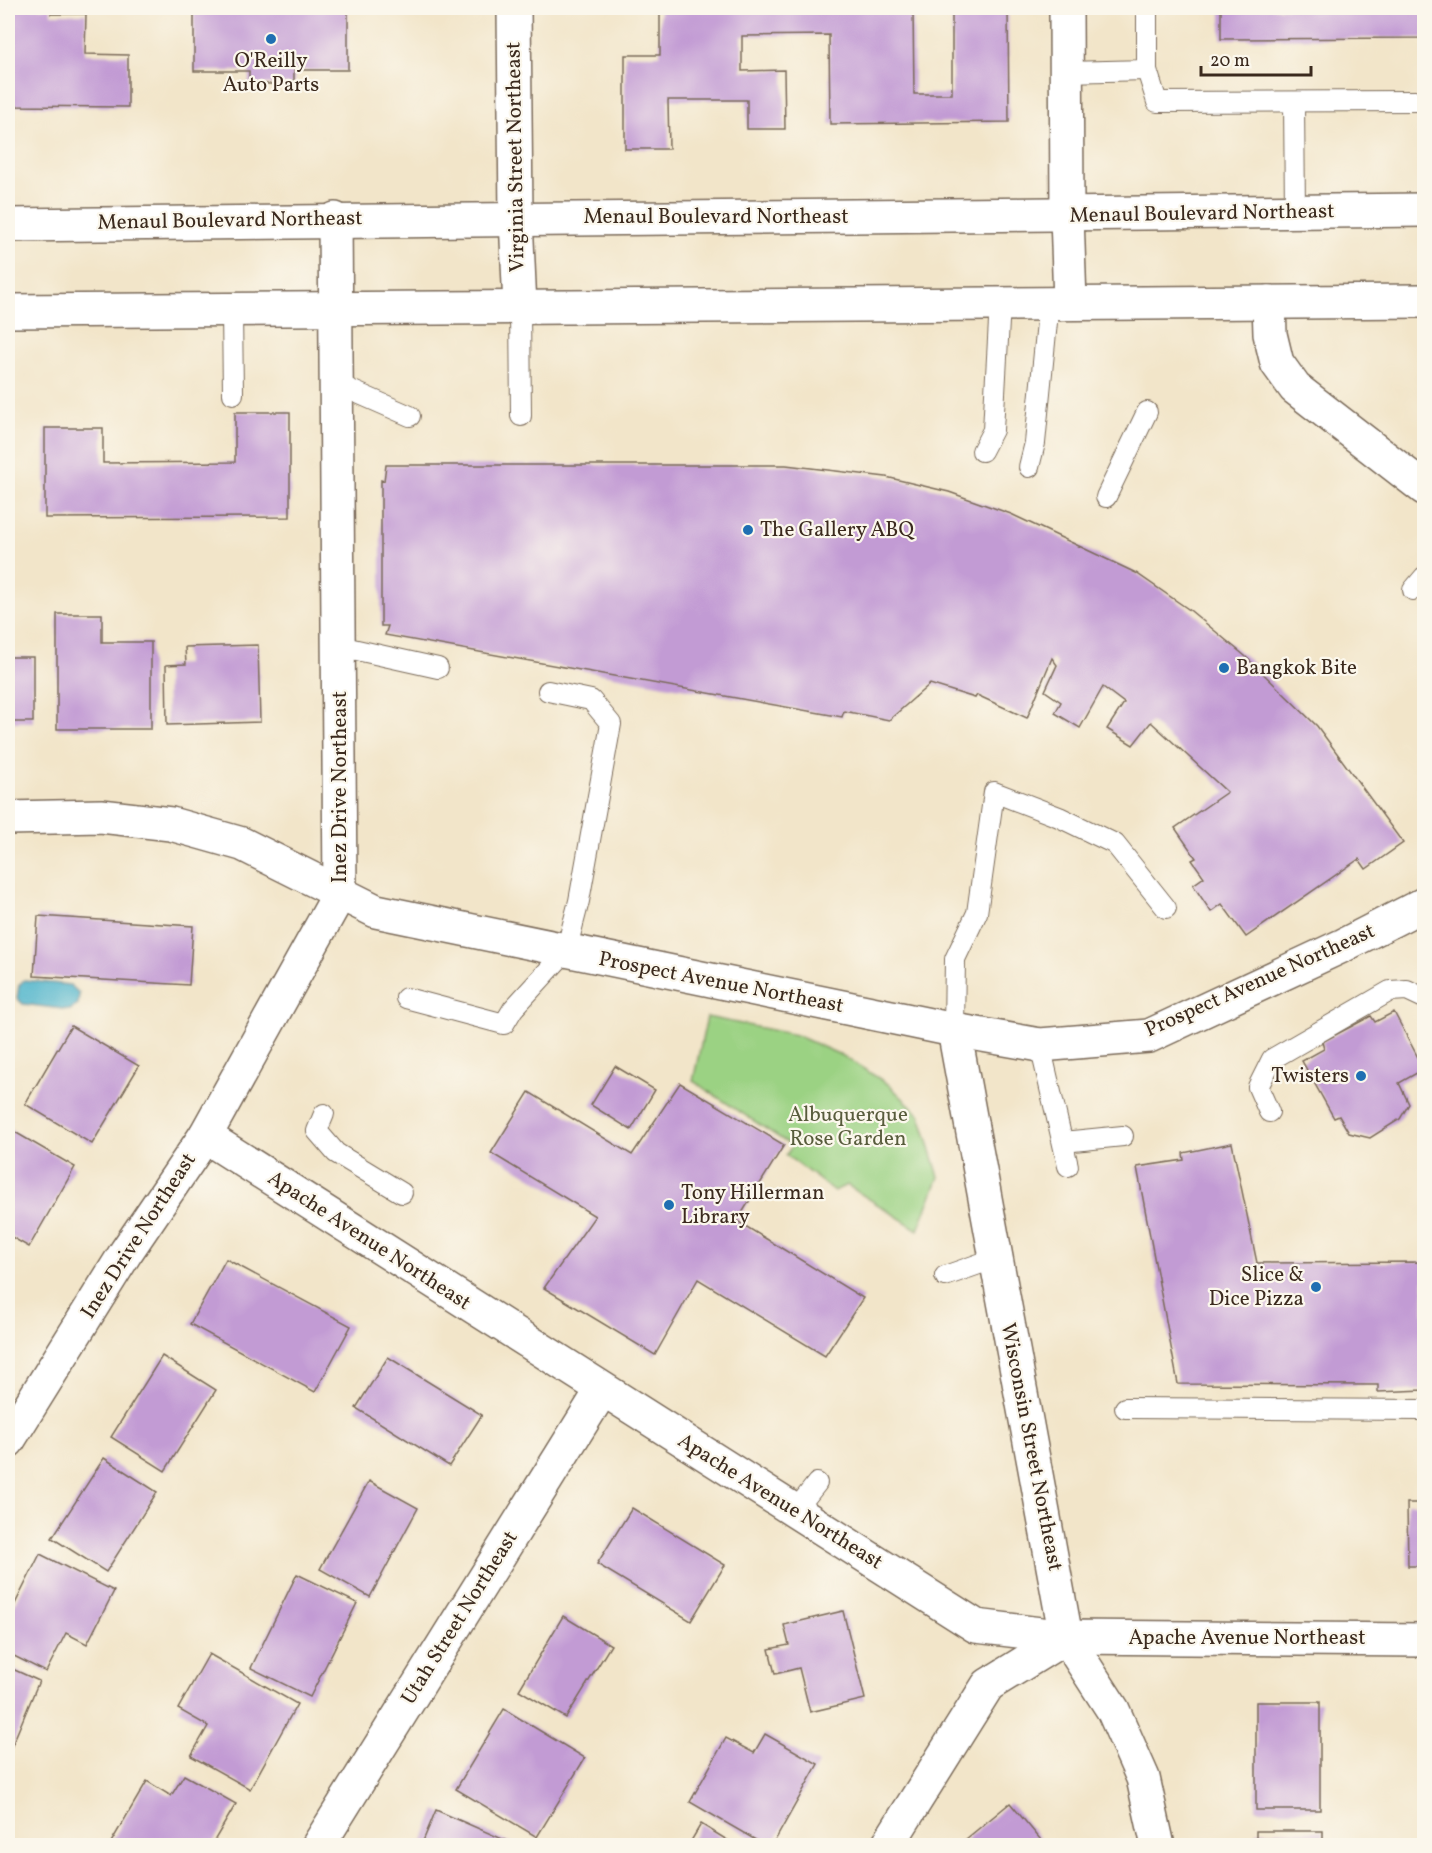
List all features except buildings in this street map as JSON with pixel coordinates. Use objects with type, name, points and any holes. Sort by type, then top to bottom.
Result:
[{"type":"street","name":"Virginia Street Northeast","points":[[514,8],[516,218],[520,307]]},
{"type":"street","points":[[1060,303],[1067,216],[1066,8]]},
{"type":"street","name":"Menaul Boulevard Northeast","points":[[8,225],[335,219],[1067,216],[1425,210]]},
{"type":"street","name":"Inez Drive Northeast","points":[[8,1441],[126,1252],[205,1136],[340,893],[335,219]]},
{"type":"street","points":[[8,311],[1425,301]]},
{"type":"street","points":[[1269,302],[1270,334],[1277,363],[1295,388],[1425,488]]},
{"type":"street","name":"Prospect Avenue Northeast","points":[[8,818],[101,816],[171,824],[242,844],[376,911],[954,1030],[1040,1045],[1149,1036],[1344,945],[1425,904]]},
{"type":"street","name":"Wisconsin Street Northeast","points":[[954,1030],[1066,1637],[1113,1710],[1138,1768],[1158,1845]]},
{"type":"street","name":"Apache Avenue Northeast","points":[[205,1136],[976,1626],[1066,1637],[1425,1640]]},
{"type":"street","name":"Utah Street Northeast","points":[[318,1845],[603,1390]]},
{"type":"street","points":[[887,1845],[988,1685],[1066,1637]]},
{"type":"lane","points":[[1147,8],[1147,70],[1157,102],[1425,101]]},
{"type":"lane","points":[[1066,72],[1147,70]]},
{"type":"lane","points":[[1294,102],[1295,212]]},
{"type":"lane","points":[[982,451],[993,430],[1000,303]]},
{"type":"lane","points":[[1029,467],[1060,303]]},
{"type":"lane","points":[[520,307],[521,416]]},
{"type":"lane","points":[[232,310],[232,394]]},
{"type":"lane","points":[[337,384],[410,416]]},
{"type":"lane","points":[[1106,497],[1147,412]]},
{"type":"lane","points":[[339,646],[438,668]]},
{"type":"lane","points":[[406,998],[504,1024],[513,1009],[566,951],[579,901],[610,724],[591,700],[548,691]]},
{"type":"lane","points":[[954,1030],[955,958],[977,913],[994,792],[1059,817],[1114,844],[1166,908]]},
{"type":"lane","points":[[1269,1112],[1258,1087],[1272,1059],[1390,991],[1407,990],[1425,998]]},
{"type":"lane","points":[[1040,1045],[1068,1166]]},
{"type":"lane","points":[[324,1114],[317,1131],[336,1153],[402,1193]]},
{"type":"lane","points":[[1063,1142],[1123,1136]]},
{"type":"lane","points":[[945,1276],[996,1258]]},
{"type":"lane","points":[[1125,1407],[1425,1410]]},
{"type":"lane","points":[[795,1511],[817,1483]]},
{"type":"green space","name":"Albuquerque Rose Garden","points":[[707,1017],[796,1035],[843,1056],[888,1084],[920,1115],[939,1177],[918,1230],[847,1185],[834,1191],[786,1155],[792,1146],[693,1081]]},
{"type":"water","points":[[24,980],[70,985],[79,993],[78,1004],[70,1010],[23,1004],[17,998],[19,985]]},
{"type":"place","name":"O'Reilly Auto Parts","points":[[271,39]]},
{"type":"place","name":"The Gallery ABQ","points":[[748,530]]},
{"type":"place","name":"Bangkok Bite","points":[[1224,668]]},
{"type":"place","name":"Twisters","points":[[1361,1076]]},
{"type":"place","name":"Tony Hillerman Library","points":[[669,1205]]},
{"type":"place","name":"Slice & Dice Pizza","points":[[1316,1287]]}]
